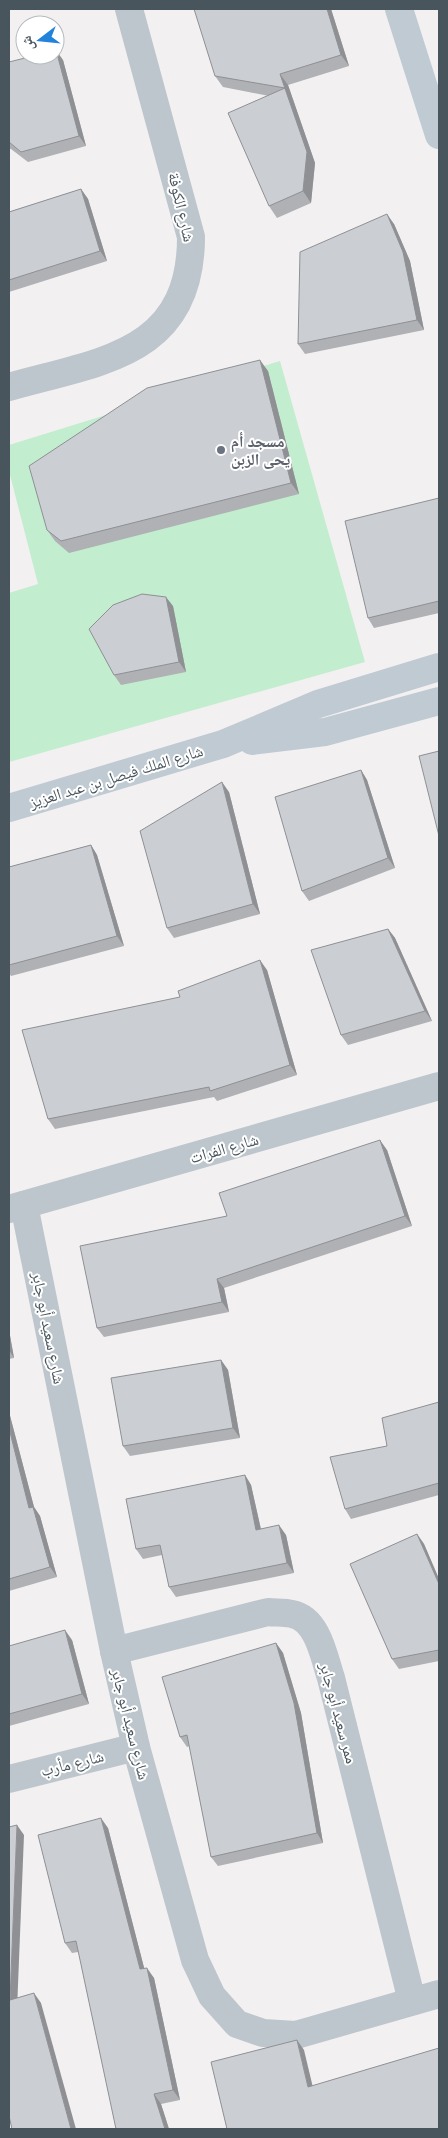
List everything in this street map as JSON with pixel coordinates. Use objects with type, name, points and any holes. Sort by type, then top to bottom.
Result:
[{"type":"main road","points":[[399,9],[439,136]]},
{"type":"main road","name":"شارع الملك فيصل بن عبد العزيز","points":[[9,808],[223,744],[318,704],[439,667]]},
{"type":"main road","name":"شارع الملك فيصل بن عبد العزيز","points":[[223,744],[325,732],[439,701]]},
{"type":"street","name":"شارع الكوفة","points":[[9,387],[119,355],[150,337],[166,321],[184,289],[191,262],[191,237],[129,9]]},
{"type":"street","name":"شارع الفرات","points":[[16,1207],[439,1086]]},
{"type":"street","name":"شارع سعيد أبو جابر","points":[[16,1207],[136,1747],[195,1960],[212,1996],[237,2024],[263,2034],[296,2034],[439,1994]]},
{"type":"street","name":"ممر سعيد أبو جابر","points":[[114,1651],[268,1612],[294,1614],[307,1622],[317,1635],[331,1678],[412,2001]]},
{"type":"street","name":"شارع مأرب","points":[[9,1779],[136,1747]]},
{"type":"green space","points":[[280,361],[365,662],[9,762],[9,593],[38,584],[9,471],[9,445]]},
{"type":"building","points":[[194,9],[327,9],[341,55],[280,74],[285,88],[215,76]]},
{"type":"building","points":[[15,60],[15,65],[60,65],[79,136],[21,152],[9,142],[9,62]]},
{"type":"building","points":[[285,88],[307,152],[303,191],[269,206],[228,113]]},
{"type":"building","points":[[81,189],[100,251],[9,280],[9,212]]},
{"type":"building","points":[[387,214],[403,252],[417,320],[298,344],[300,252]]},
{"type":"building","points":[[260,360],[291,483],[61,541],[47,530],[29,466],[147,388]]},
{"type":"building","points":[[439,498],[439,601],[368,618],[345,521]]},
{"type":"building","points":[[142,594],[166,597],[179,662],[114,675],[89,629],[113,605]]},
{"type":"building","points":[[439,751],[439,836],[419,756]]},
{"type":"building","points":[[361,770],[388,858],[302,891],[275,797]]},
{"type":"building","points":[[222,782],[253,904],[167,928],[140,831]]},
{"type":"building","points":[[91,845],[117,936],[9,965],[9,867]]},
{"type":"building","points":[[388,929],[425,1011],[341,1035],[311,950]]},
{"type":"building","points":[[260,960],[290,1065],[210,1091],[209,1087],[48,1119],[22,1030],[180,997],[178,991]]},
{"type":"building","points":[[380,1140],[405,1216],[217,1279],[222,1302],[97,1328],[80,1246],[227,1216],[219,1193]]},
{"type":"building","points":[[221,1360],[233,1428],[123,1446],[111,1378]]},
{"type":"building","points":[[439,1402],[439,1483],[345,1509],[330,1457],[387,1446],[382,1418]]},
{"type":"building","points":[[9,1428],[29,1508],[33,1507],[50,1567],[9,1579]]},
{"type":"building","points":[[245,1475],[256,1530],[279,1525],[287,1563],[169,1587],[160,1545],[136,1549],[126,1499]]},
{"type":"building","points":[[417,1534],[439,1584],[439,1650],[392,1659],[350,1564]]},
{"type":"building","points":[[65,1630],[82,1694],[9,1714],[9,1646]]},
{"type":"building","points":[[276,1643],[294,1703],[317,1833],[211,1857],[187,1735],[180,1737],[162,1677]]},
{"type":"building","points":[[101,1818],[140,1969],[147,1968],[173,2090],[154,2094],[165,2129],[116,2129],[76,1941],[65,1943],[38,1835]]},
{"type":"building","points":[[17,1825],[10,2000],[34,1993],[71,2129],[12,2129],[9,2116],[9,1827]]},
{"type":"building","points":[[297,2040],[308,2087],[439,2048],[439,2129],[227,2129],[211,2062]]},
{"type":"place","name":"مسجد أم يحى الزبن","points":[[221,450]]}]
